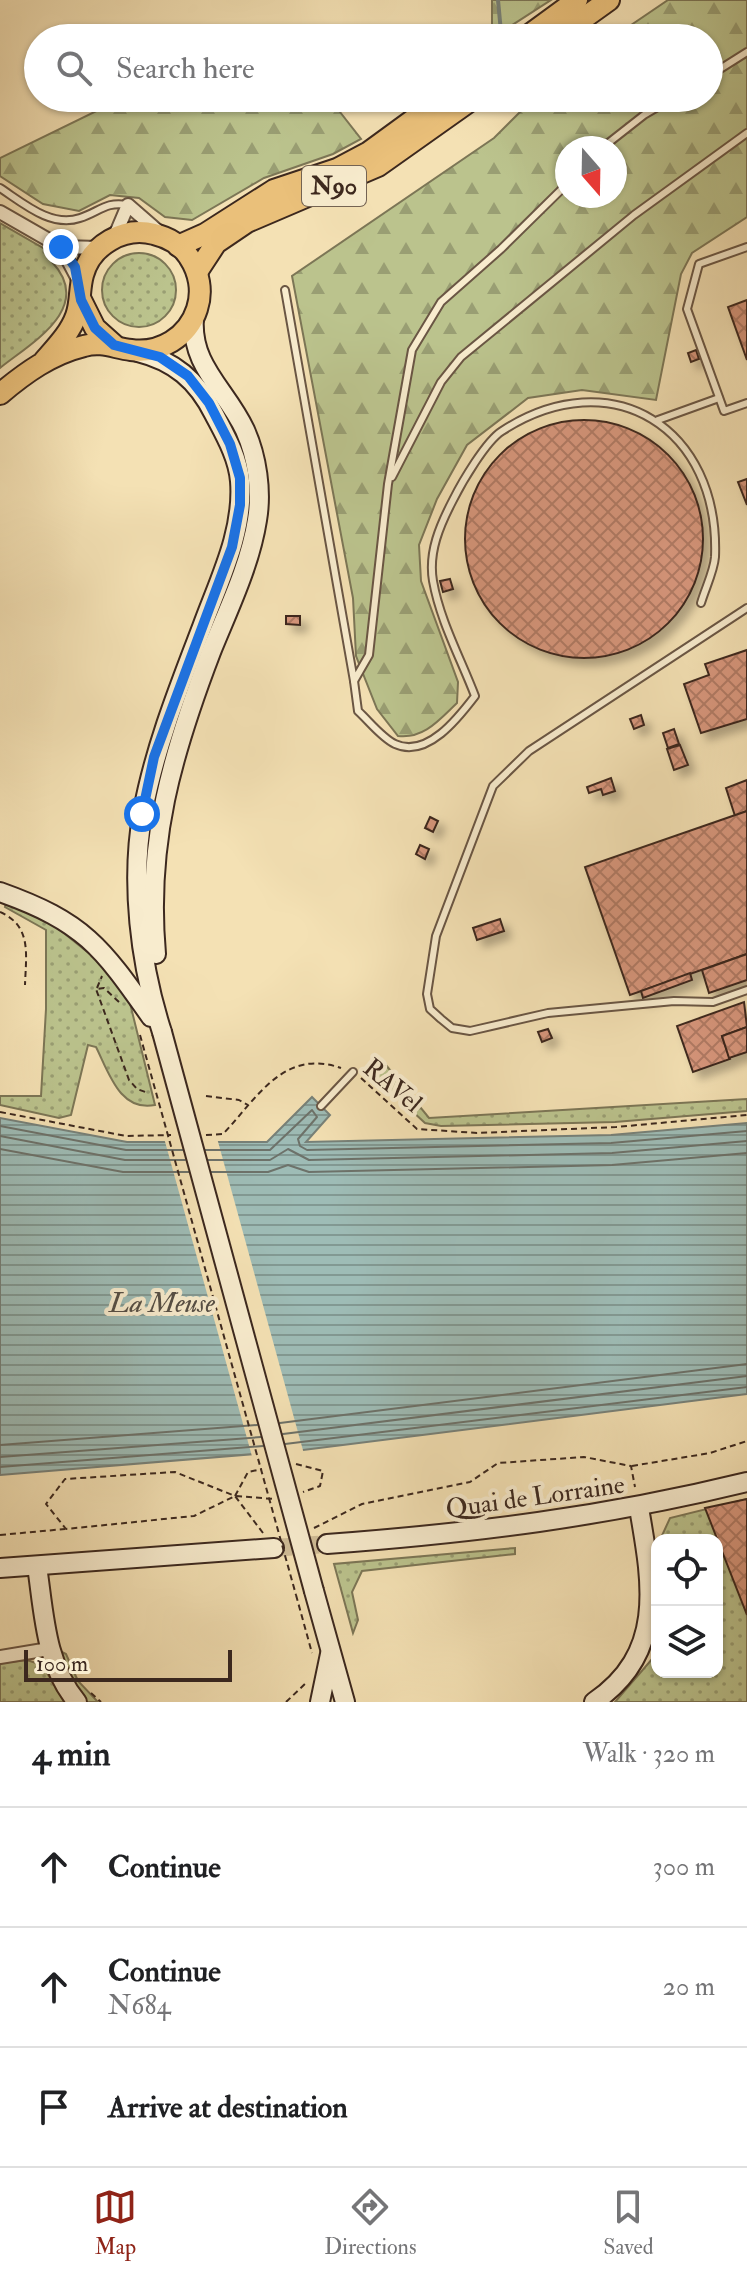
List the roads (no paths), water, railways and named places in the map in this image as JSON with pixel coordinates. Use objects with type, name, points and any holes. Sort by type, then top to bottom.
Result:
[{"type":"main road","points":[[551,24],[586,5],[609,0]]},
{"type":"main road","points":[[569,24],[586,5]]},
{"type":"main road","name":"N90","points":[[107,243],[130,233],[171,241],[205,234],[274,190],[337,169],[369,152],[424,112]]},
{"type":"main road","name":"N90","points":[[197,272],[216,243],[247,222],[378,166],[454,112]]},
{"type":"main road","points":[[162,1032],[153,887],[157,833],[170,770],[244,568],[257,520],[258,493],[256,467],[245,431],[195,347],[194,317],[200,287],[197,272],[187,253],[171,241]]},
{"type":"main road","points":[[44,361],[75,319],[89,261],[107,243]]},
{"type":"main road","points":[[81,293],[95,328],[121,348],[160,357],[188,376],[209,403],[230,444],[240,478],[240,505],[232,547],[154,757],[142,814],[140,916],[146,977],[321,1652],[320,1702]]},
{"type":"main road","points":[[0,394],[44,361],[84,346],[160,348],[174,340],[194,317]]},
{"type":"main road","points":[[0,892],[65,919],[88,938],[117,967],[162,1032]]},
{"type":"main road","name":"Quai de Lorraine","points":[[327,1544],[477,1533],[639,1508],[746,1484]]},
{"type":"main road","points":[[594,1702],[613,1689],[632,1666],[646,1635],[651,1604],[639,1508]]},
{"type":"main road","points":[[0,1568],[274,1548]]},
{"type":"main road","points":[[37,1566],[49,1649],[65,1688],[77,1702]]},
{"type":"main road","points":[[321,1652],[356,1702]]},
{"type":"main road","points":[[338,1675],[345,1702]]},
{"type":"street","points":[[61,247],[107,243],[128,205],[171,241]]},
{"type":"street","points":[[0,212],[61,247],[75,267],[81,293]]},
{"type":"street","points":[[0,1657],[49,1649]]},
{"type":"lane","points":[[723,67],[747,52]]},
{"type":"lane","points":[[617,136],[649,112]]},
{"type":"lane","points":[[388,484],[441,382],[461,357],[634,215],[747,133]]},
{"type":"lane","points":[[0,188],[56,220],[79,219],[111,202],[128,205]]},
{"type":"lane","points":[[354,681],[369,655],[388,484],[412,350],[425,323],[441,302],[555,196]]},
{"type":"lane","points":[[747,247],[699,264],[687,309],[724,411],[747,403]]},
{"type":"lane","points":[[285,290],[358,711],[396,745],[419,747],[454,724],[475,696],[433,579],[435,534],[460,486],[499,432],[547,408],[610,402],[658,420],[695,463],[709,503],[715,558],[701,603]]},
{"type":"lane","points":[[658,420],[719,398]]},
{"type":"lane","points":[[747,608],[529,751],[493,786],[436,936],[427,994],[430,1009],[441,1019],[452,1028],[470,1031],[548,1013],[674,1001],[713,1002],[747,990]]},
{"type":"lane","points":[[321,1106],[353,1072]]},
{"type":"water","name":"La Meuse","points":[[312,1097],[330,1115],[306,1142],[611,1135],[747,1123],[747,1394],[303,1450],[0,1475],[0,1118],[127,1142],[267,1142]]},
{"type":"waterway","points":[[498,0],[500,24]]},
{"type":"tunnel","points":[[274,1548],[327,1544]]}]
